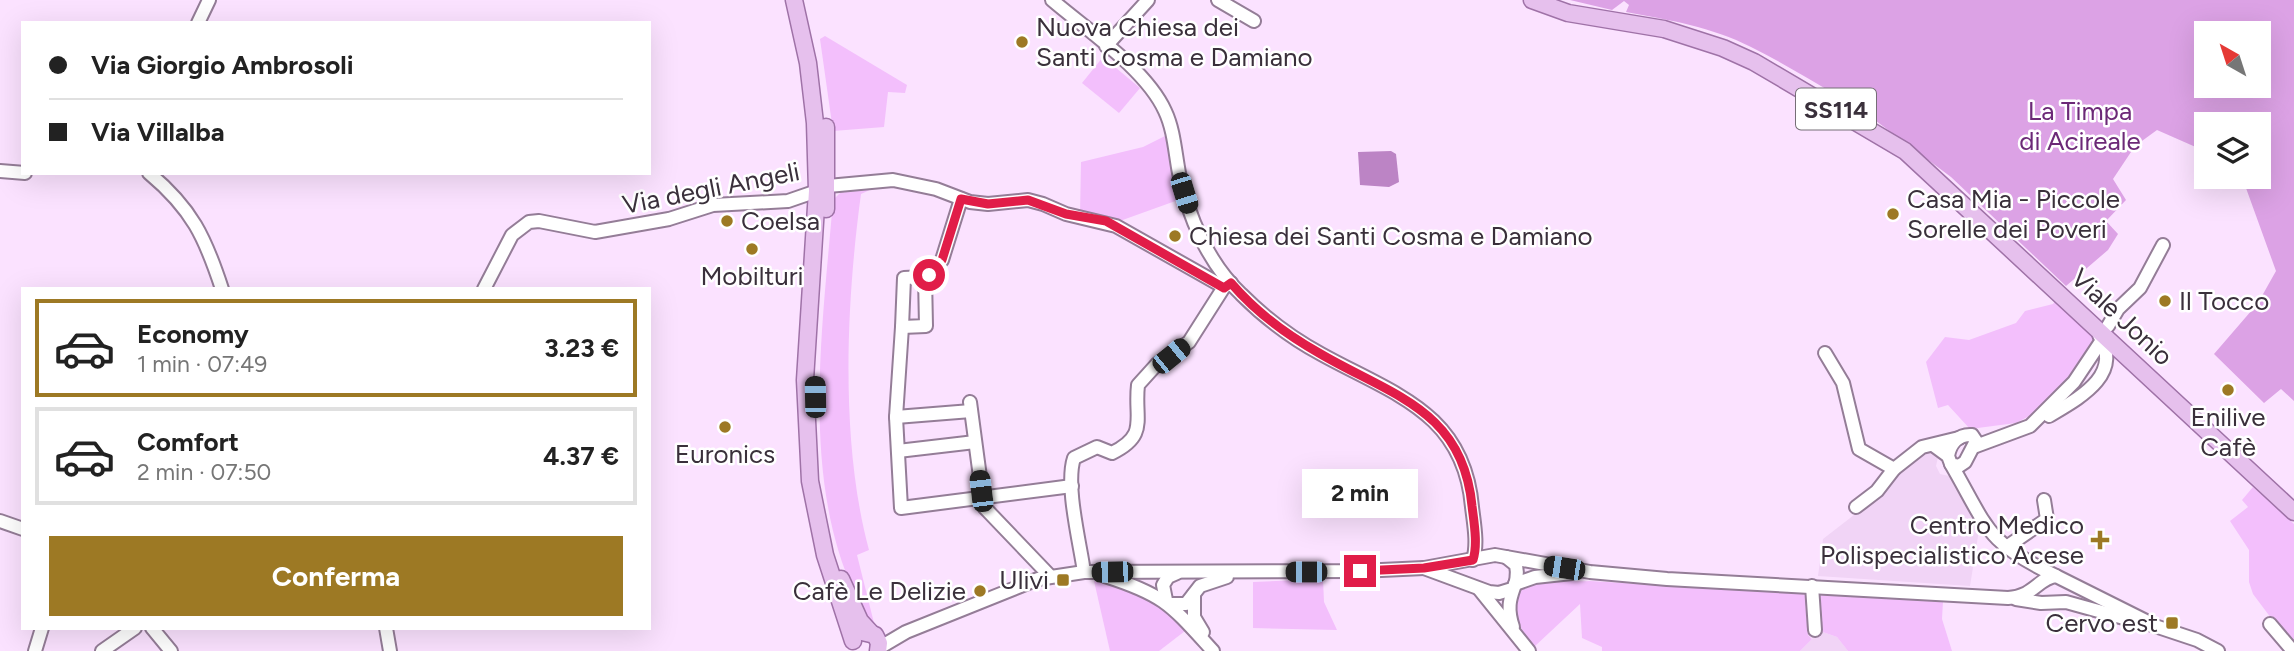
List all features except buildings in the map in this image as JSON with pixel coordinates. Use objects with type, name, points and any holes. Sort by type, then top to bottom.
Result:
[{"type":"main road","points":[[794,0],[812,90],[822,188],[805,380],[808,458],[825,555],[853,646]]},
{"type":"main road","points":[[805,0],[819,63],[826,121],[815,379],[817,445],[827,520],[840,575],[860,621],[877,645]]},
{"type":"main road","name":"Viale Jonio","points":[[1532,0],[1568,13],[1664,29],[1698,38],[1754,62],[1905,151],[2087,317],[2294,512]]},
{"type":"main road","points":[[853,646],[860,633],[877,645]]},
{"type":"street","points":[[199,21],[209,0]]},
{"type":"street","points":[[1052,0],[1139,76],[1165,110],[1191,217],[1228,285],[1288,333],[1340,365],[1399,393],[1430,416],[1454,446],[1466,471],[1474,524],[1470,561],[1464,571],[1474,587],[1513,628],[1529,651]]},
{"type":"street","points":[[1106,46],[1148,0]]},
{"type":"street","points":[[1218,0],[1228,3],[1254,21]]},
{"type":"street","points":[[0,171],[21,173]]},
{"type":"street","points":[[151,175],[183,204],[196,223],[206,242],[221,287]]},
{"type":"street","name":"Via degli Angeli","points":[[485,287],[512,234],[528,222],[539,221],[595,232],[669,219],[713,205],[788,201],[822,188],[893,180],[936,188],[961,199],[988,204],[1028,200],[1066,214],[1106,221],[1167,256],[1228,285]]},
{"type":"street","points":[[961,199],[942,260],[925,277],[904,278],[896,417],[901,508],[1072,486]]},
{"type":"street","points":[[2108,326],[2118,309],[2140,288],[2163,244]]},
{"type":"street","points":[[901,331],[926,326],[925,277]]},
{"type":"street","points":[[1089,572],[1072,486],[1071,467],[1074,458],[1097,447],[1112,453],[1126,447],[1138,430],[1138,385],[1157,365],[1189,342],[1228,285]]},
{"type":"street","points":[[1856,507],[1877,491],[1894,470],[1922,447],[1999,436],[2030,426],[2070,404],[2098,381],[2105,370],[2106,347],[2087,317]]},
{"type":"street","points":[[2030,426],[2074,382],[2100,343]]},
{"type":"street","points":[[1825,353],[1843,383],[1859,449],[1894,470]]},
{"type":"street","points":[[896,417],[971,407],[984,508],[1050,576]]},
{"type":"street","points":[[1955,461],[1969,440]]},
{"type":"street","points":[[1955,461],[1969,440]]},
{"type":"street","points":[[898,451],[975,442]]},
{"type":"street","points":[[1933,445],[1955,461],[1984,526],[2006,548],[2034,565],[2154,625]]},
{"type":"street","points":[[2006,548],[2047,519],[2044,500]]},
{"type":"street","points":[[0,521],[21,528]]},
{"type":"street","points":[[1474,524],[1484,547],[1516,565],[1514,586],[1508,603],[1513,628]]},
{"type":"street","points":[[877,645],[1050,576],[1089,572],[1248,573],[1424,568],[1499,555],[1590,572],[1667,579],[2059,602],[2073,594],[2071,583]]},
{"type":"street","points":[[2034,565],[2044,598],[2154,625],[2197,640],[2218,651]]},
{"type":"street","points":[[1424,568],[1474,587],[1499,593],[1535,578],[1590,572]]},
{"type":"street","points":[[1089,572],[1136,584],[1168,602],[1214,651]]},
{"type":"street","points":[[1168,602],[1163,585],[1168,577],[1180,573],[1192,579],[1195,593],[1194,617],[1214,651]]},
{"type":"street","points":[[1168,602],[1186,604],[1208,581],[1248,573]]},
{"type":"street","points":[[2012,598],[2056,576]]},
{"type":"street","points":[[1812,586],[1815,630]]},
{"type":"street","points":[[2270,624],[2293,651]]},
{"type":"street","points":[[35,651],[41,630]]},
{"type":"street","points":[[102,651],[132,630]]},
{"type":"street","points":[[154,630],[171,651]]},
{"type":"street","points":[[386,630],[390,651]]},
{"type":"shaded area","points":[[825,36],[907,85],[905,93],[888,92],[884,127],[833,131],[820,39]]},
{"type":"shaded area","points":[[1103,57],[1140,88],[1119,113],[1082,83]]},
{"type":"shaded area","points":[[1167,135],[1181,199],[1117,222],[1080,214],[1081,162],[1143,147]]},
{"type":"shaded area","points":[[1391,151],[1396,154],[1399,182],[1389,187],[1360,185],[1358,152]]},
{"type":"shaded area","points":[[885,183],[861,194],[849,327],[848,373],[853,465],[869,550],[857,555],[875,627],[868,620],[854,592],[837,546],[827,499],[821,449],[821,348],[833,200],[844,189]]},
{"type":"shaded area","points":[[2057,298],[2092,336],[2095,344],[2091,354],[2087,351],[2083,355],[2087,360],[2035,413],[2016,423],[1970,429],[1948,405],[1938,408],[1926,362],[1945,337],[1969,340],[2016,323],[2025,311],[2053,304]]},
{"type":"shaded area","points":[[1924,448],[1934,451],[1938,457],[1936,466],[1940,474],[1949,476],[1979,530],[1970,586],[1818,576],[1823,539],[1854,515]]},
{"type":"shaded area","points":[[2253,487],[2294,524],[2294,644],[2283,634],[2253,594],[2249,582],[2249,550],[2230,521],[2248,507],[2242,500]]},
{"type":"shaded area","points":[[1323,579],[1324,602],[1337,630],[1253,628],[1253,582]]},
{"type":"shaded area","points":[[1094,581],[1144,597],[1166,612],[1185,631],[1159,651],[1110,651]]},
{"type":"shaded area","points":[[1543,581],[1590,581],[1803,594],[1807,597],[1808,635],[1812,639],[1800,651],[1602,651],[1602,647],[1582,638],[1580,604],[1534,647],[1518,623],[1515,613],[1514,595],[1519,588]]},
{"type":"shaded area","points":[[1819,595],[1943,601],[1942,619],[1952,651],[1848,651],[1837,637],[1820,631],[1816,600]]},
{"type":"shaded area","points":[[1820,631],[1837,637],[1848,651],[1800,651]]},
{"type":"green space","name":"La Timpa di Acireale","points":[[1570,0],[2294,0],[2294,401],[2281,389],[2264,403],[2214,354],[2258,303],[2276,271],[2246,189],[2271,189],[2271,112],[2194,112],[2194,146],[2157,130],[2135,146],[2113,179],[2126,200],[2106,221],[2118,234],[2108,250],[2066,286],[1951,177],[1860,109],[1863,104],[1847,92],[1841,97],[1763,53],[1721,34],[1626,12],[1629,5],[1624,1],[1612,10]]},
{"type":"place","name":"Nuova Chiesa dei Santi Cosma e Damiano","points":[[1022,42]]},
{"type":"place","name":"Casa Mia - Piccole Sorelle dei Poveri","points":[[1893,214]]},
{"type":"place","name":"Coelsa","points":[[727,221]]},
{"type":"place","name":"Chiesa dei Santi Cosma e Damiano","points":[[1175,236]]},
{"type":"place","name":"Mobilturi","points":[[752,249]]},
{"type":"place","name":"Il Tocco","points":[[2165,301]]},
{"type":"place","name":"Enilive Cafè","points":[[2228,390]]},
{"type":"place","name":"Euronics","points":[[725,427]]},
{"type":"place","name":"Centro Medico Polispecialistico Acese","points":[[2100,540]]},
{"type":"place","name":"Ulivi","points":[[1063,580]]},
{"type":"place","name":"Cafè Le Delizie","points":[[980,591]]},
{"type":"place","name":"Cervo est","points":[[2172,623]]},
{"type":"route","points":[[929,275],[942,260],[961,199],[988,204],[1028,200],[1043,204],[1066,214],[1106,221],[1224,288],[1231,283],[1288,333],[1318,353],[1377,381],[1418,406],[1442,428],[1466,471],[1474,524],[1473,560],[1424,568],[1360,571]]}]
